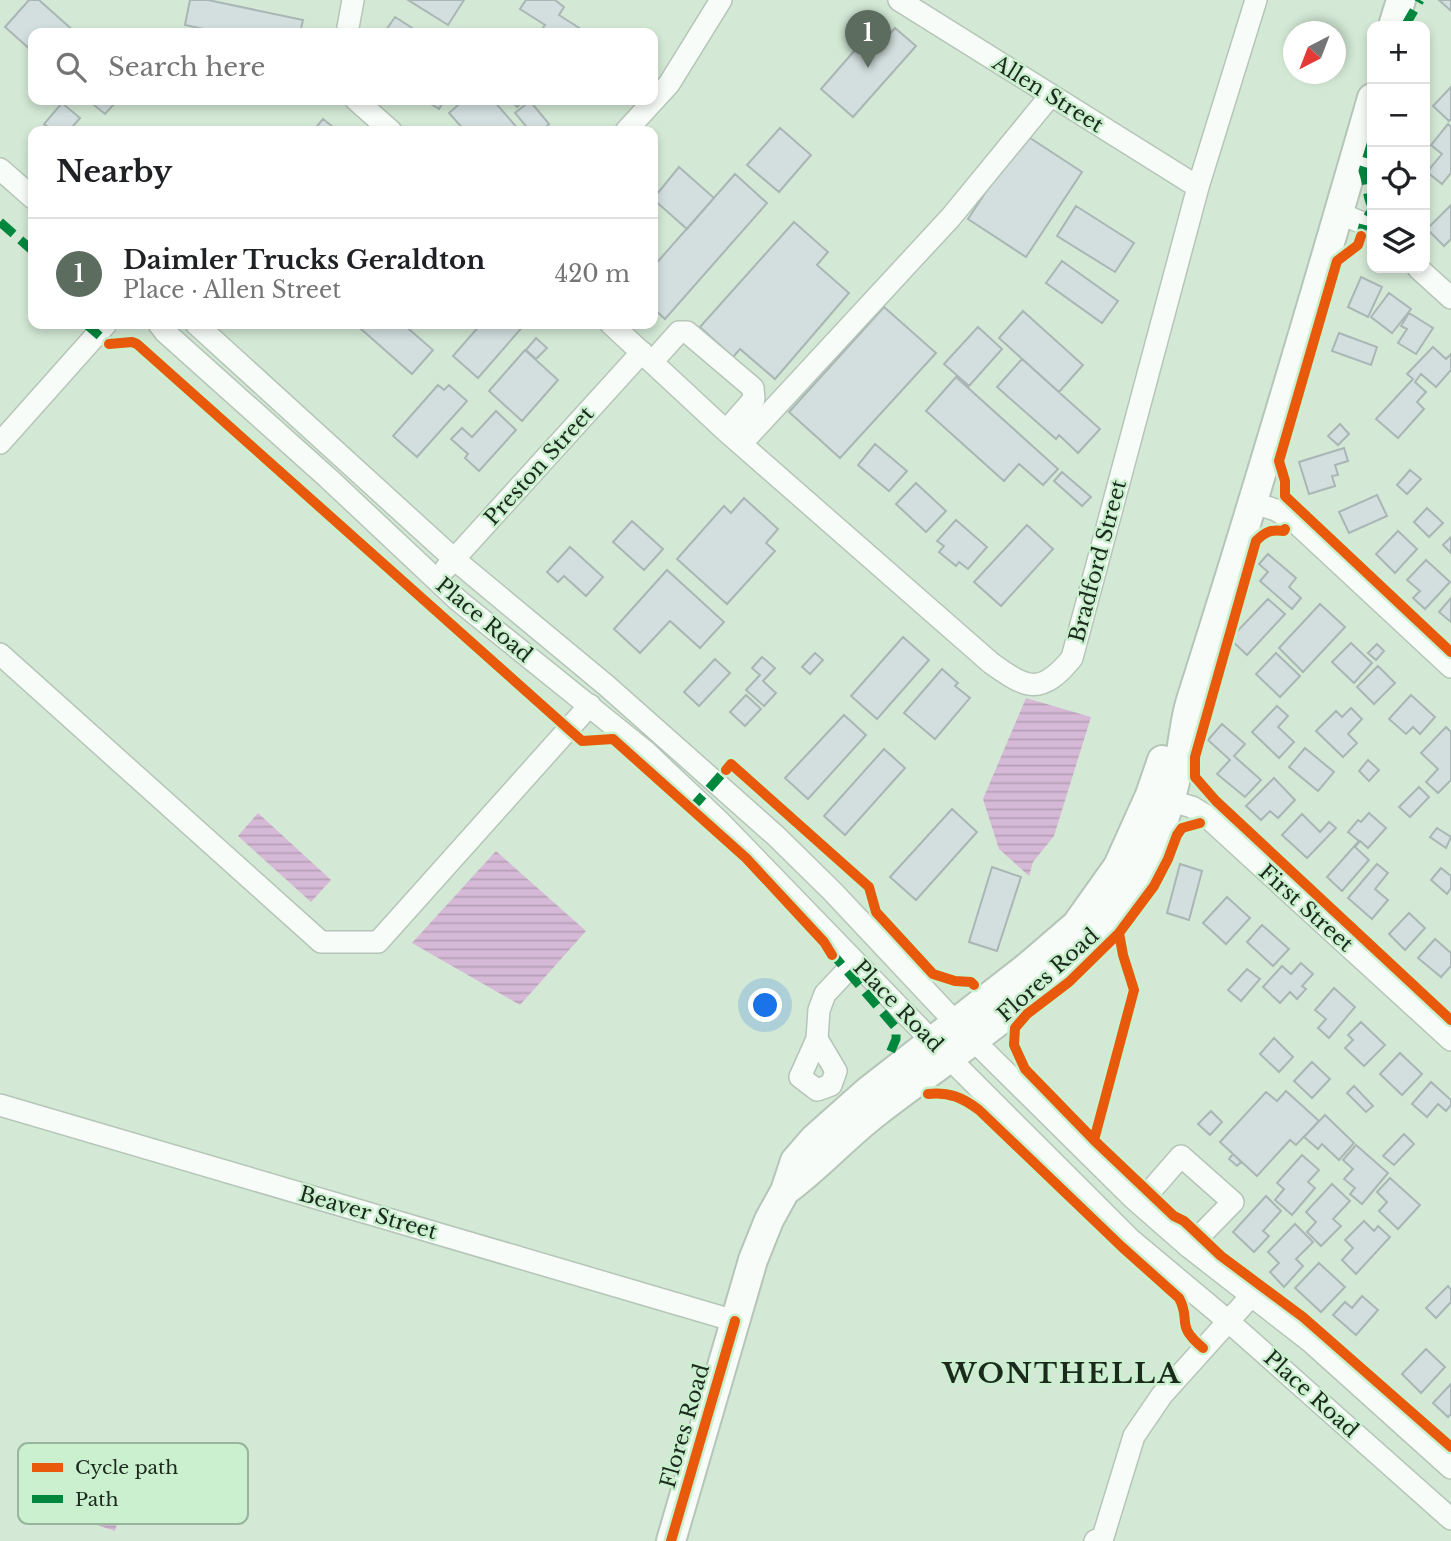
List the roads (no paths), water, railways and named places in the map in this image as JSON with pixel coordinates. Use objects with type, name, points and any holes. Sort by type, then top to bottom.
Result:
[{"type":"main road","points":[[1395,21],[1401,0]]},
{"type":"main road","name":"Flores Road","points":[[671,1541],[753,1260],[769,1220],[785,1191],[795,1161],[814,1139],[850,1106],[1051,977],[1100,930],[1140,873],[1156,839],[1160,798],[1180,759],[1184,720],[1254,503],[1367,115]]},
{"type":"street","points":[[348,28],[353,0]]},
{"type":"street","points":[[658,96],[669,84],[721,0]]},
{"type":"street","name":"Allen Street","points":[[899,0],[1198,187]]},
{"type":"street","name":"Bradford Street","points":[[616,329],[733,437],[991,663],[1014,680],[1032,686],[1046,683],[1060,673],[1072,658],[1198,187],[1256,0]]},
{"type":"street","points":[[733,437],[951,217],[1051,95]]},
{"type":"street","points":[[362,105],[385,126]]},
{"type":"street","points":[[631,126],[650,105]]},
{"type":"street","points":[[0,169],[28,194]]},
{"type":"street","points":[[1339,213],[1367,225]]},
{"type":"street","points":[[1424,273],[1451,298]]},
{"type":"street","points":[[0,443],[102,329]]},
{"type":"street","name":"Place Road","points":[[163,329],[459,601],[645,751],[705,808],[1130,1239],[1228,1321],[1451,1519]]},
{"type":"street","name":"Place Road","points":[[201,329],[454,559],[607,686],[776,836],[833,892],[964,1031],[1140,1203],[1189,1247],[1311,1342],[1451,1468]]},
{"type":"street","name":"Preston Street","points":[[436,580],[647,357],[679,332],[687,332],[753,388],[754,399],[733,437]]},
{"type":"street","points":[[1254,503],[1276,510],[1294,521],[1451,667]]},
{"type":"street","points":[[0,654],[321,942],[378,942],[590,705]]},
{"type":"street","name":"First Street","points":[[1160,798],[1192,807],[1205,815],[1451,1040]]},
{"type":"street","points":[[817,1039],[819,1010],[825,994],[855,962]]},
{"type":"street","name":"Beaver Street","points":[[0,1105],[735,1321]]},
{"type":"street","points":[[1140,1203],[1181,1156],[1233,1202],[1189,1247]]},
{"type":"street","points":[[1095,1541],[1103,1537],[1134,1436],[1162,1395],[1252,1295]]},
{"type":"place","name":"Daimler Trucks Geraldton","points":[[868,68]]},
{"type":"district","name":"WONTHELLA","points":[[1062,1373]]}]
